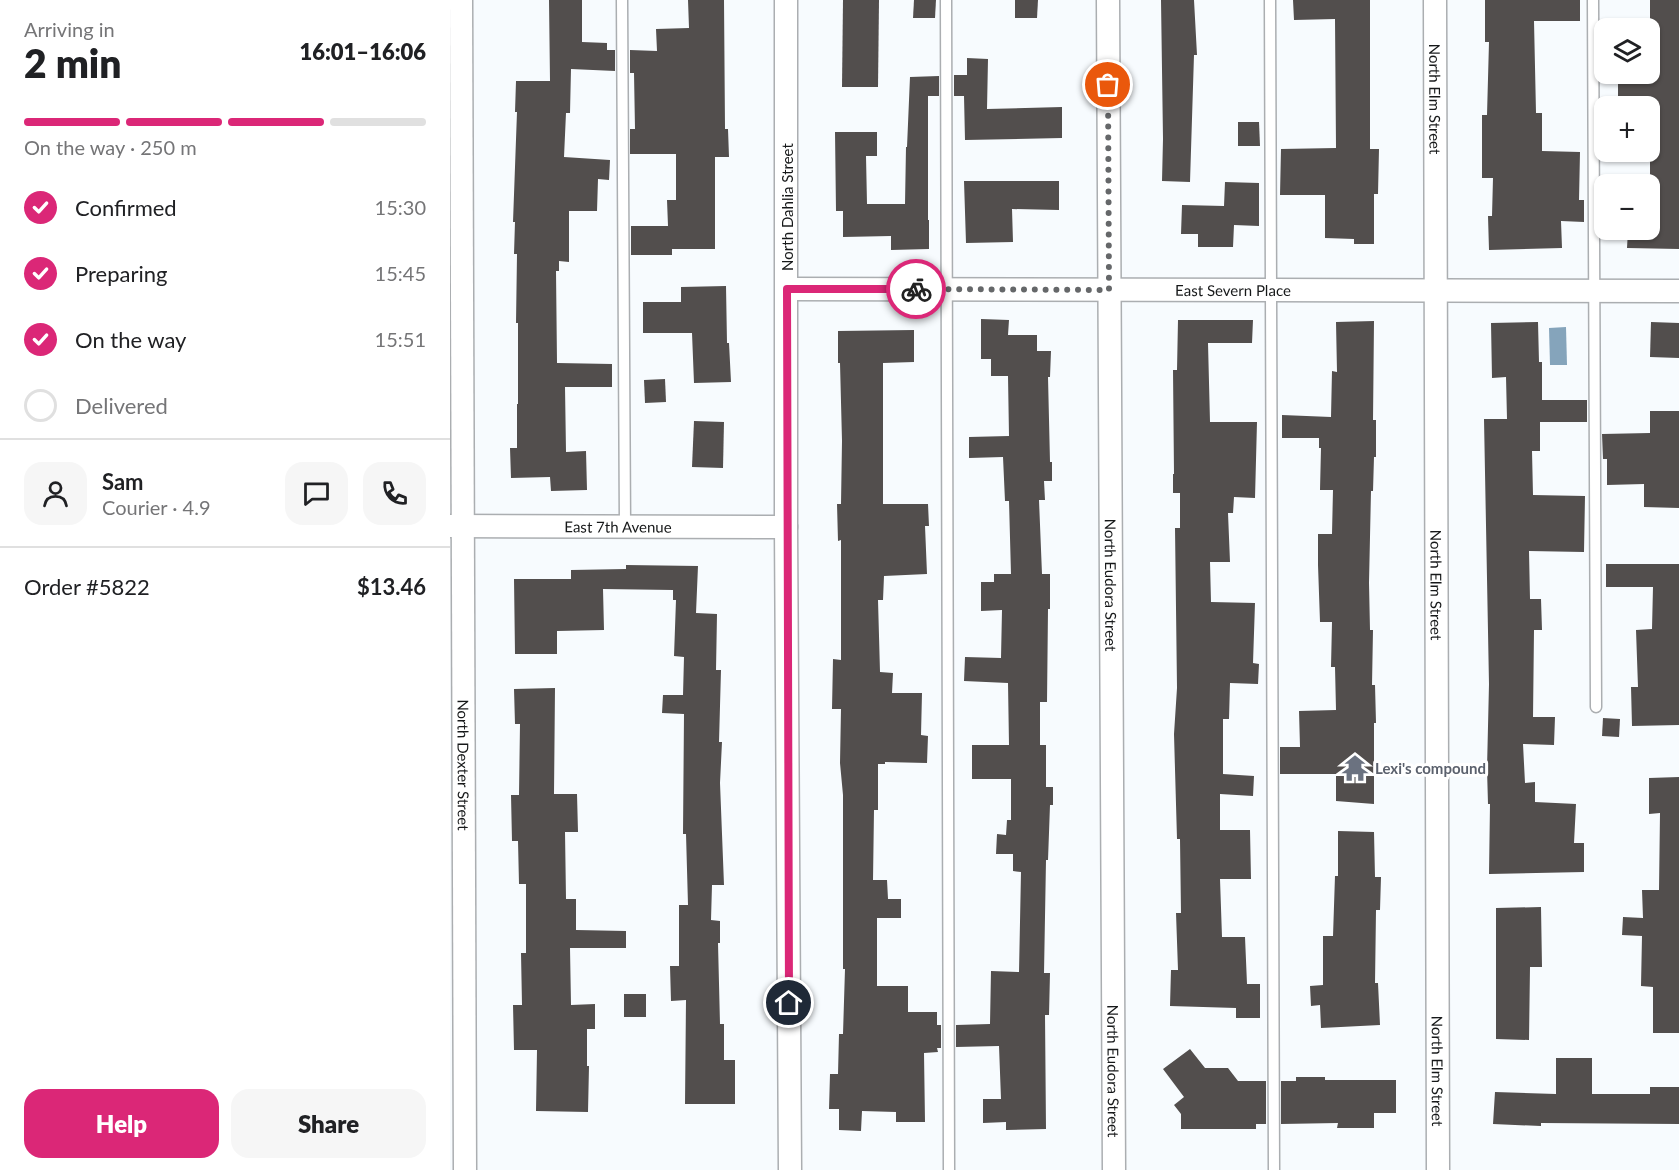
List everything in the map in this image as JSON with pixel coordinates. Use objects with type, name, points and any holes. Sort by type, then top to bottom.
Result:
[{"type":"street","name":"North Dexter Street","points":[[461,0],[457,526],[465,1170]]},
{"type":"street","name":"North Dahlia Street","points":[[786,0],[786,527],[790,1170]]},
{"type":"street","name":"North Eudora Street","points":[[1108,0],[1114,1170]]},
{"type":"street","name":"North Elm Street","points":[[1435,0],[1438,1170]]},
{"type":"street","name":"East Severn Place","points":[[787,289],[1679,291]]},
{"type":"street","name":"East 7th Avenue","points":[[457,526],[786,527]]},
{"type":"lane","points":[[622,0],[625,526]]},
{"type":"lane","points":[[946,0],[949,1170]]},
{"type":"lane","points":[[1270,0],[1274,1170]]},
{"type":"lane","points":[[1593,0],[1596,707]]},
{"type":"water","points":[[1566,327],[1567,365],[1550,365],[1549,328]]},
{"type":"building","points":[[549,0],[582,0],[582,42],[607,43],[607,50],[615,50],[615,71],[571,69],[570,113],[566,113],[564,157],[610,160],[609,180],[598,179],[597,211],[569,211],[569,262],[559,261],[559,271],[556,271],[557,363],[612,364],[612,387],[565,387],[566,452],[586,451],[587,490],[551,491],[550,477],[511,478],[510,448],[517,448],[518,404],[517,254],[514,254],[515,222],[513,222],[516,81],[550,81]]},
{"type":"building","points":[[688,0],[724,0],[725,129],[728,129],[729,157],[715,157],[715,249],[672,249],[672,255],[631,255],[631,226],[668,226],[667,200],[676,200],[676,154],[630,154],[630,129],[635,129],[634,73],[630,73],[630,50],[657,51],[656,29],[689,28]]},
{"type":"building","points":[[843,0],[879,0],[878,87],[842,87]]},
{"type":"building","points":[[914,0],[936,0],[935,18],[913,18]]},
{"type":"building","points":[[1015,0],[1038,0],[1037,18],[1015,18]]},
{"type":"building","points":[[1161,0],[1194,0],[1197,55],[1194,55],[1190,182],[1162,181]]},
{"type":"building","points":[[1293,0],[1370,0],[1370,149],[1379,149],[1378,194],[1374,194],[1374,244],[1354,244],[1354,239],[1325,238],[1325,195],[1280,195],[1281,149],[1336,148],[1335,19],[1294,20]]},
{"type":"building","points":[[1485,0],[1580,0],[1580,21],[1534,21],[1536,113],[1542,113],[1542,151],[1580,152],[1579,200],[1584,200],[1584,222],[1561,221],[1562,248],[1489,250],[1488,216],[1492,216],[1493,178],[1482,178],[1482,115],[1487,115],[1489,42],[1485,42]]},
{"type":"building","points":[[1650,0],[1679,0],[1679,249],[1627,248],[1627,240],[1660,240],[1660,174],[1650,174],[1650,162],[1660,162],[1660,96],[1618,96],[1618,84],[1660,84],[1660,18],[1650,18]]},
{"type":"building","points":[[967,58],[988,59],[987,109],[1062,107],[1062,138],[965,140],[964,96],[954,96],[954,75],[967,75]]},
{"type":"building","points":[[939,76],[939,96],[928,96],[929,249],[891,250],[891,236],[843,237],[843,211],[836,211],[835,132],[877,132],[877,156],[866,156],[867,204],[905,204],[910,77]]},
{"type":"building","points":[[1238,122],[1259,122],[1260,146],[1238,146]]},
{"type":"building","points":[[964,181],[1059,181],[1059,210],[1012,209],[1013,242],[966,243]]},
{"type":"building","points":[[1225,182],[1259,183],[1259,226],[1234,225],[1233,247],[1198,247],[1198,234],[1181,234],[1182,205],[1224,206]]},
{"type":"building","points":[[726,286],[727,343],[729,343],[731,382],[694,383],[692,333],[643,333],[643,302],[681,302],[681,287]]},
{"type":"building","points":[[981,319],[1009,320],[1008,335],[1037,335],[1037,351],[1051,351],[1050,377],[1048,377],[1052,481],[1044,481],[1045,500],[1039,500],[1042,574],[1050,574],[1047,702],[1040,702],[1040,745],[1046,745],[1046,787],[1053,787],[1048,860],[1046,860],[1044,973],[1050,973],[1049,1015],[1045,1015],[1046,1129],[1006,1130],[1006,1122],[983,1123],[983,1099],[1001,1099],[999,1046],[956,1047],[956,1025],[990,1024],[991,971],[1019,972],[1021,872],[1013,871],[1013,854],[996,854],[997,834],[1006,835],[1007,820],[1011,820],[1011,779],[972,779],[972,745],[1009,745],[1008,683],[964,681],[965,657],[1001,658],[1002,610],[981,611],[981,582],[994,582],[994,574],[1011,574],[1009,501],[1005,501],[1003,457],[969,458],[969,437],[1009,436],[1008,376],[991,376],[991,359],[981,359]]},
{"type":"building","points":[[1178,320],[1253,320],[1252,343],[1208,343],[1210,422],[1257,422],[1255,498],[1234,497],[1233,513],[1228,513],[1230,562],[1210,562],[1211,602],[1255,603],[1253,663],[1259,664],[1258,684],[1230,683],[1229,719],[1223,719],[1223,774],[1254,776],[1253,796],[1220,794],[1220,830],[1250,830],[1251,879],[1220,879],[1222,937],[1245,937],[1247,984],[1260,984],[1260,1018],[1236,1018],[1236,1008],[1170,1006],[1171,970],[1178,970],[1176,913],[1181,913],[1180,839],[1177,839],[1174,734],[1177,688],[1175,528],[1180,528],[1180,493],[1173,493],[1173,370],[1177,370]]},
{"type":"building","points":[[1374,321],[1373,420],[1376,420],[1376,457],[1374,457],[1373,491],[1371,491],[1369,583],[1370,630],[1373,630],[1372,685],[1375,685],[1376,723],[1374,723],[1374,804],[1336,801],[1336,774],[1280,774],[1280,747],[1300,747],[1299,711],[1336,710],[1335,667],[1331,667],[1332,622],[1320,622],[1318,565],[1318,534],[1332,534],[1333,490],[1320,490],[1321,448],[1319,448],[1319,438],[1282,438],[1282,415],[1331,417],[1332,371],[1337,372],[1336,322]]},
{"type":"building","points":[[1538,322],[1539,362],[1542,362],[1542,400],[1587,400],[1587,422],[1540,422],[1540,451],[1532,451],[1533,495],[1585,496],[1584,552],[1529,551],[1530,599],[1541,599],[1542,630],[1534,630],[1533,717],[1555,717],[1554,745],[1523,744],[1525,783],[1535,782],[1535,802],[1576,804],[1574,843],[1584,843],[1584,872],[1489,874],[1490,804],[1488,804],[1487,769],[1489,684],[1484,419],[1507,419],[1506,377],[1492,378],[1491,323]]},
{"type":"building","points":[[1651,322],[1679,323],[1679,358],[1650,357]]},
{"type":"building","points":[[914,330],[914,362],[883,363],[883,504],[928,504],[929,526],[925,526],[927,574],[884,576],[883,600],[878,600],[880,672],[893,673],[892,693],[922,693],[921,735],[928,736],[927,763],[885,762],[885,764],[878,764],[878,810],[874,810],[873,880],[887,880],[888,899],[901,899],[901,918],[877,918],[877,986],[908,986],[908,1012],[937,1012],[937,1025],[941,1025],[941,1048],[937,1048],[938,1052],[924,1053],[925,1122],[896,1122],[896,1112],[862,1111],[861,1131],[839,1130],[839,1109],[829,1109],[830,1074],[838,1074],[839,1034],[843,1034],[845,969],[843,969],[841,709],[832,709],[833,659],[841,660],[841,540],[838,541],[837,504],[841,504],[842,441],[838,331]]},
{"type":"building","points":[[665,379],[666,402],[645,403],[644,380]]},
{"type":"building","points":[[1650,411],[1679,411],[1679,508],[1644,507],[1644,484],[1607,485],[1607,459],[1603,459],[1602,434],[1650,433]]},
{"type":"building","points":[[694,421],[724,422],[723,468],[692,467]]},
{"type":"building","points":[[1606,564],[1679,564],[1679,725],[1632,726],[1631,687],[1638,687],[1636,630],[1652,629],[1653,587],[1606,587]]},
{"type":"building","points":[[626,565],[698,566],[696,613],[717,614],[716,670],[721,670],[719,742],[722,742],[720,783],[724,885],[712,885],[711,920],[720,921],[720,943],[718,943],[720,1024],[724,1024],[724,1060],[735,1060],[735,1104],[685,1104],[686,1000],[671,1001],[670,966],[679,966],[679,905],[688,905],[686,834],[683,834],[684,714],[662,713],[663,695],[683,695],[684,657],[674,656],[676,600],[673,600],[673,590],[603,589],[604,630],[557,631],[557,654],[515,654],[514,579],[571,579],[571,570],[626,569]]},
{"type":"building","points":[[555,688],[554,794],[577,794],[578,832],[565,832],[566,899],[576,899],[576,930],[626,931],[626,948],[570,948],[571,1005],[595,1004],[595,1029],[587,1029],[588,1112],[536,1111],[537,1050],[514,1050],[513,1005],[522,1005],[521,953],[526,953],[526,884],[519,884],[518,841],[512,841],[511,795],[519,795],[520,724],[515,724],[514,689]]},
{"type":"building","points":[[1603,718],[1620,719],[1619,737],[1602,736]]},
{"type":"building","points":[[1679,777],[1679,1033],[1653,1033],[1653,987],[1641,986],[1642,936],[1622,935],[1623,917],[1643,918],[1642,890],[1659,890],[1660,813],[1649,814],[1649,778]]},
{"type":"building","points":[[1338,831],[1374,832],[1375,877],[1381,877],[1380,910],[1376,910],[1375,983],[1378,983],[1380,1025],[1321,1028],[1320,1005],[1311,1006],[1310,986],[1323,985],[1323,936],[1333,936],[1335,876],[1338,876]]},
{"type":"building","points":[[1541,907],[1542,967],[1530,967],[1529,1040],[1496,1039],[1496,908]]},
{"type":"building","points":[[624,994],[646,994],[646,1017],[624,1017]]},
{"type":"building","points":[[1190,1049],[1205,1068],[1228,1068],[1238,1081],[1266,1081],[1266,1124],[1256,1124],[1256,1129],[1181,1129],[1181,1114],[1174,1105],[1184,1097],[1163,1069]]},
{"type":"building","points":[[1556,1058],[1592,1058],[1592,1094],[1650,1094],[1650,1087],[1679,1087],[1679,1124],[1541,1123],[1541,1126],[1493,1124],[1495,1092],[1556,1094]]},
{"type":"building","points":[[1296,1077],[1325,1077],[1325,1080],[1396,1080],[1396,1113],[1374,1113],[1374,1128],[1337,1128],[1338,1123],[1281,1124],[1281,1081],[1296,1081]]},
{"type":"way so far","points":[[916,289],[1109,290],[1108,85]]},
{"type":"place","name":"Lexi's compound","points":[[1355,768]]},
{"type":"route","points":[[789,1003],[787,289],[916,289]]}]
